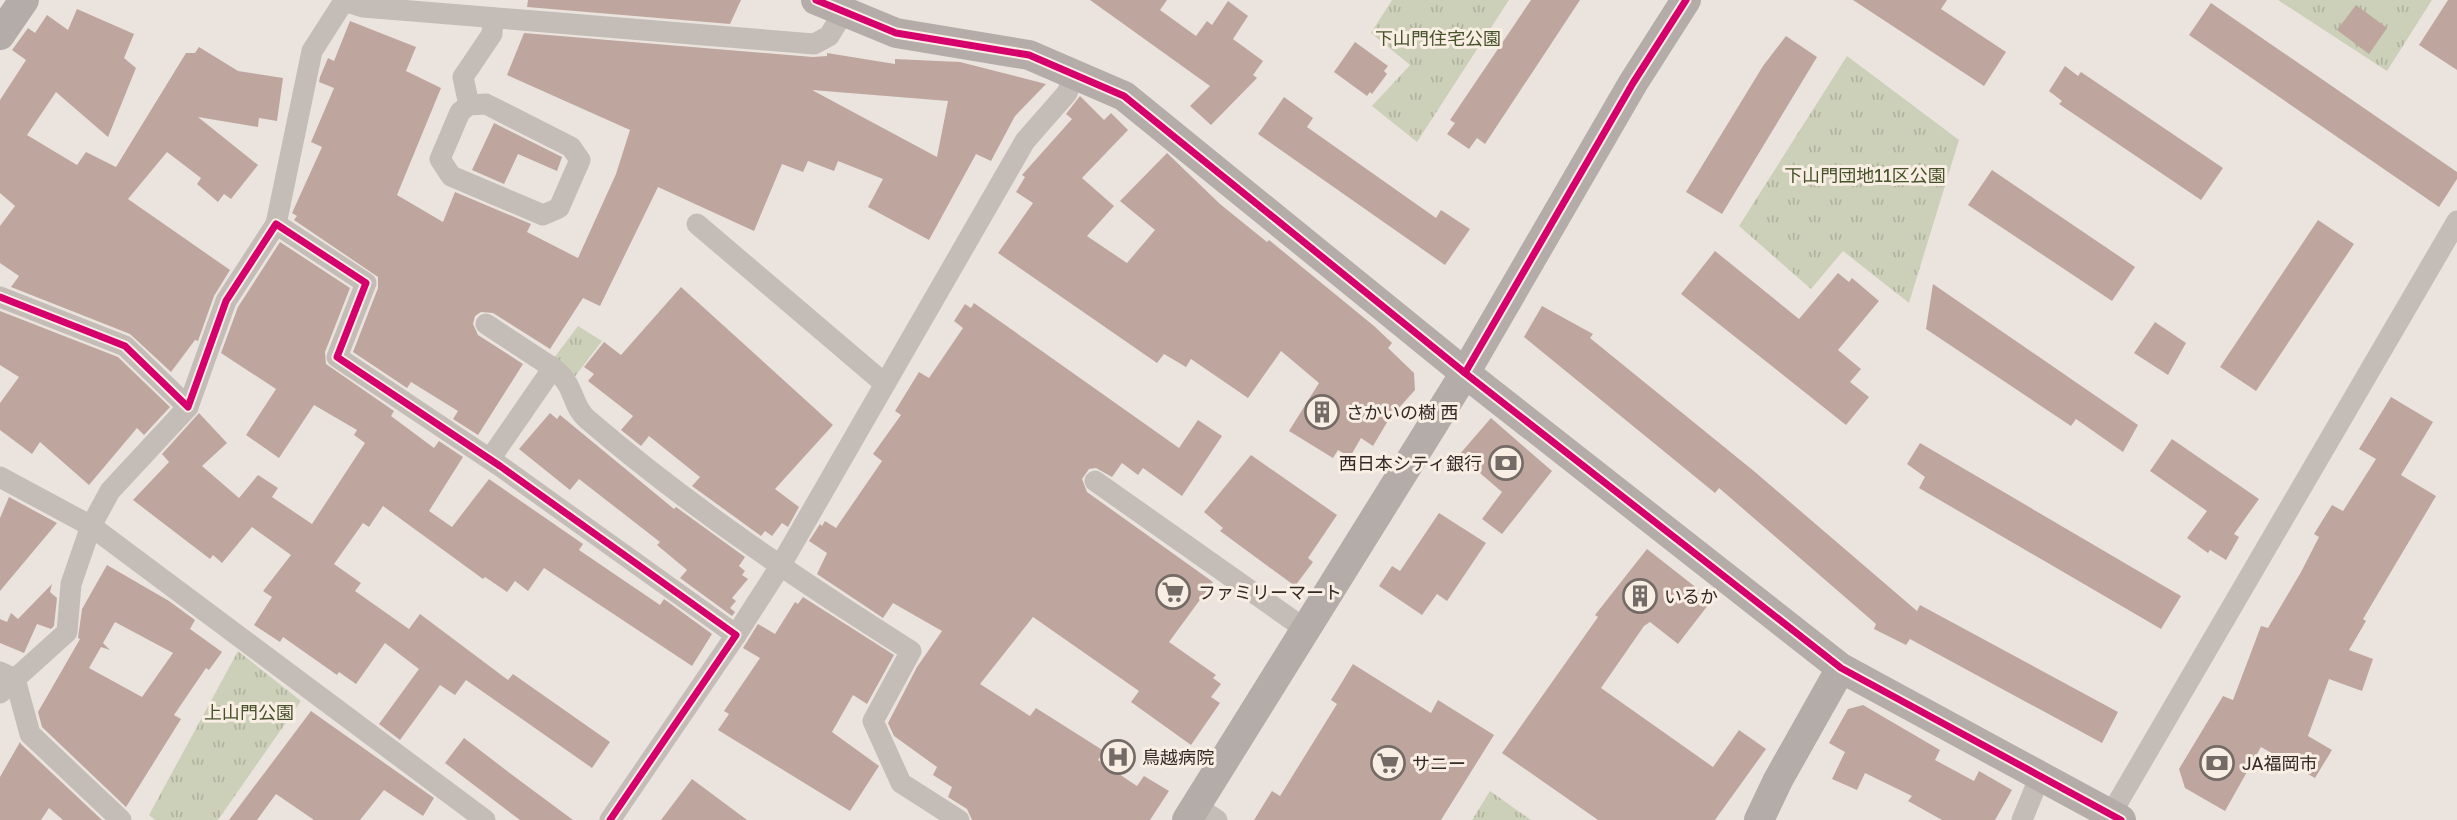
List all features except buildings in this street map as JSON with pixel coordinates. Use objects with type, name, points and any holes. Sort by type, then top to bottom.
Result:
[{"type":"street","points":[[0,35],[24,0]]},
{"type":"street","points":[[1200,815],[1305,629],[1465,373],[1633,83],[1686,0]]},
{"type":"street","points":[[121,820],[30,734],[5,681],[67,632],[71,584],[91,526],[110,491],[188,407],[226,301],[276,223],[312,51],[344,1],[363,7],[814,44],[829,36],[830,7],[895,33],[1030,55],[1075,73],[1124,96],[1465,373],[1841,668],[2116,817],[2457,221]]},
{"type":"street","points":[[469,106],[463,77],[492,34],[493,18]]},
{"type":"street","points":[[610,820],[779,568],[1025,141],[1067,93],[1075,73]]},
{"type":"street","points":[[486,104],[571,147],[579,160],[559,208],[543,215],[451,176],[440,159],[460,112],[469,106],[486,104]]},
{"type":"street","points":[[276,223],[366,283],[337,357],[490,459],[736,635]]},
{"type":"street","points":[[697,224],[885,384]]},
{"type":"street","points":[[0,297],[125,346],[188,407]]},
{"type":"street","points":[[486,324],[566,377],[583,417],[779,568],[911,651],[873,721],[901,783],[959,820]]},
{"type":"street","points":[[490,459],[552,368]]},
{"type":"street","points":[[0,477],[91,526],[485,820]]},
{"type":"street","points":[[1095,481],[1305,629]]},
{"type":"street","points":[[1759,820],[1778,780],[1841,668]]},
{"type":"street","points":[[2022,820],[2040,776]]},
{"type":"green space","name":"下山門住宅公園","points":[[1392,0],[1509,0],[1417,142],[1372,106],[1410,65],[1371,33]]},
{"type":"green space","points":[[2278,0],[2432,0],[2387,71]]},
{"type":"green space","name":"下山門団地11区公園","points":[[1847,56],[1959,140],[1909,303],[1843,251],[1811,289],[1739,226]]},
{"type":"green space","points":[[578,326],[602,341],[564,391],[542,374]]},
{"type":"green space","name":"上山門公園","points":[[238,651],[301,701],[218,820],[155,820],[149,815]]},
{"type":"green space","points":[[1490,791],[1531,820],[1472,820]]},
{"type":"cycle path","points":[[816,0],[896,33],[1029,55],[1124,96],[1465,373],[1841,668],[2121,820]]},
{"type":"cycle path","points":[[1465,373],[1633,83],[1686,0]]},
{"type":"cycle path","points":[[0,297],[125,346],[188,407],[226,301],[276,224],[366,283],[337,357],[500,466],[736,635],[610,820]]},
{"type":"place","name":"さかいの樹 西","points":[[1322,412]]},
{"type":"place","name":"西日本シティ銀行","points":[[1506,463]]},
{"type":"place","name":"ファミリーマート","points":[[1173,592]]},
{"type":"place","name":"いるか","points":[[1640,596]]},
{"type":"place","name":"鳥越病院","points":[[1118,757]]},
{"type":"place","name":"サニー","points":[[1388,763]]},
{"type":"place","name":"JA福岡市","points":[[2217,763]]}]
